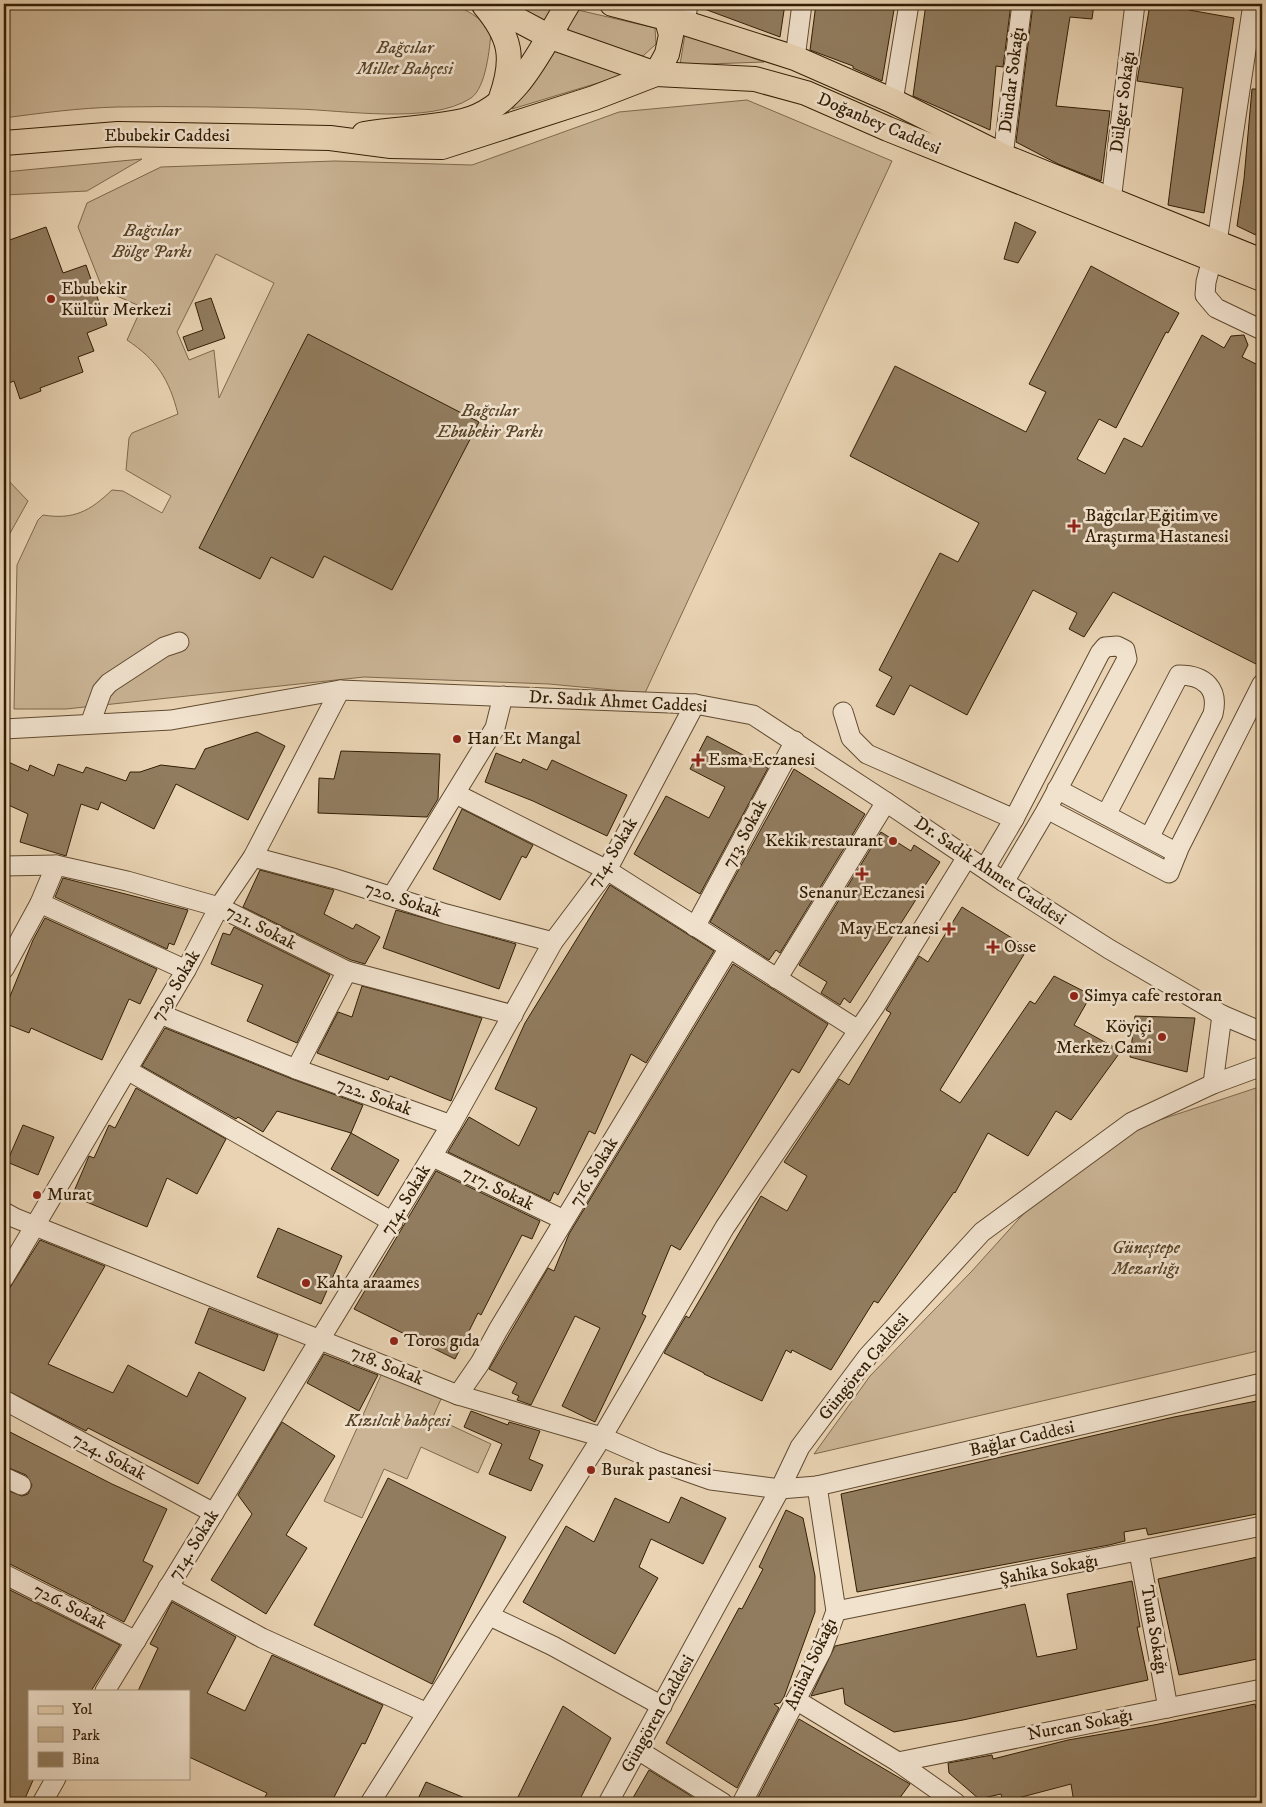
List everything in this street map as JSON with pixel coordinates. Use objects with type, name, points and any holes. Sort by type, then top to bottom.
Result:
[{"type":"main road","points":[[483,4],[497,20],[507,39],[510,60],[507,81],[499,103]]},
{"type":"main road","name":"Doğanbey Caddesi","points":[[488,4],[548,36],[656,74],[755,79],[806,93],[888,129],[1214,251],[1262,261]]},
{"type":"main road","points":[[330,138],[464,121],[483,114],[499,103],[525,75],[568,4]]},
{"type":"main road","name":"Doğanbey Caddesi","points":[[612,4],[680,16],[795,58],[893,101],[1003,156],[1111,201],[1214,251],[1262,280]]},
{"type":"main road","points":[[330,138],[391,146],[442,147],[594,98],[656,74],[667,54],[671,35],[680,16]]},
{"type":"main road","name":"Ebubekir Caddesi","points":[[4,143],[118,134],[330,138]]},
{"type":"street","points":[[795,58],[802,4]]},
{"type":"street","points":[[893,101],[909,4]]},
{"type":"street","name":"Dündar Sokağı","points":[[1003,156],[1022,4]]},
{"type":"street","name":"Dülger Sokağı","points":[[1111,201],[1135,4]]},
{"type":"street","points":[[1253,4],[1214,251],[1206,282],[1205,295],[1216,308],[1262,330]]},
{"type":"street","points":[[90,724],[102,691],[109,683],[164,647],[179,642]]},
{"type":"street","points":[[985,868],[1014,819],[1100,653],[1105,647],[1117,646],[1125,650],[1127,659],[1047,809],[1004,882]]},
{"type":"street","points":[[1106,815],[1176,679],[1179,675],[1191,676],[1211,687],[1216,699],[1214,714],[1149,838]]},
{"type":"street","points":[[1047,809],[1169,873],[1177,853],[1262,684]]},
{"type":"street","name":"Dr. Sadık Ahmet Caddesi","points":[[4,728],[171,720],[340,690],[695,704],[753,715],[1004,882],[1109,949],[1222,1015],[1262,1032]]},
{"type":"street","name":"729. Sokak","points":[[4,1278],[186,970],[219,907],[253,857],[340,690]]},
{"type":"street","points":[[392,896],[495,728],[503,696]]},
{"type":"street","name":"714. Sokak","points":[[106,1690],[433,1157],[553,942],[607,870],[695,704]]},
{"type":"street","points":[[843,712],[851,738],[867,754],[1014,819]]},
{"type":"street","name":"713. Sokak","points":[[695,927],[795,742]]},
{"type":"street","points":[[1057,789],[1177,853]]},
{"type":"street","points":[[460,796],[607,870],[858,1030]]},
{"type":"street","points":[[777,979],[886,802]]},
{"type":"street","name":"720. Sokak","points":[[253,857],[392,896],[446,914],[553,942]]},
{"type":"street","points":[[370,1803],[602,1437],[725,1227],[858,1030],[967,857]]},
{"type":"street","name":"721. Sokak","points":[[4,866],[56,866],[127,881],[219,907],[347,971],[513,1015]]},
{"type":"street","points":[[4,970],[40,903],[56,866]]},
{"type":"street","points":[[40,903],[186,970]]},
{"type":"street","name":"716. Sokak","points":[[458,1395],[480,1363],[564,1220],[729,948]]},
{"type":"street","points":[[296,1069],[347,971]]},
{"type":"street","name":"722. Sokak","points":[[160,1014],[296,1069],[451,1125]]},
{"type":"street","points":[[1213,1084],[1222,1015]]},
{"type":"street","name":"Güngören Caddesi","points":[[608,1803],[780,1489],[800,1447],[868,1356],[982,1232],[1132,1122],[1213,1084],[1262,1066]]},
{"type":"street","points":[[127,1070],[393,1222]]},
{"type":"street","name":"717. Sokak","points":[[433,1157],[564,1220]]},
{"type":"street","name":"718. Sokak","points":[[4,1212],[458,1395],[602,1437],[657,1461],[711,1480],[780,1489]]},
{"type":"street","name":"Bağlar Caddesi","points":[[780,1489],[817,1486],[1262,1383]]},
{"type":"street","name":"724. Sokak","points":[[4,1400],[214,1513]]},
{"type":"street","points":[[4,1477],[21,1485]]},
{"type":"street","name":"Anibal Sokağı","points":[[742,1803],[822,1650],[836,1611],[817,1486]]},
{"type":"street","name":"Şahika Sokağı","points":[[836,1611],[1262,1526]]},
{"type":"street","name":"Tuna Sokağı","points":[[1139,1552],[1168,1708]]},
{"type":"street","name":"726. Sokak","points":[[4,1574],[136,1640]]},
{"type":"street","points":[[168,1588],[262,1638],[356,1679],[427,1714]]},
{"type":"street","points":[[490,1616],[553,1646],[662,1706]]},
{"type":"street","name":"Nurcan Sokağı","points":[[898,1762],[1262,1689]]},
{"type":"street","points":[[796,1700],[898,1762],[956,1803]]},
{"type":"street","points":[[638,1750],[723,1803]]},
{"type":"street","points":[[42,1803],[55,1780]]},
{"type":"green space","name":"Bağcılar Millet Bahçesi","points":[[4,4],[451,4],[473,14],[491,31],[490,47],[484,77],[476,93],[471,98],[454,106],[433,111],[410,114],[386,114],[296,109],[117,107],[4,118]]},
{"type":"green space","points":[[516,4],[555,4],[545,23]]},
{"type":"green space","points":[[578,10],[655,28],[656,44],[643,56],[570,35],[568,27]]},
{"type":"green space","points":[[685,34],[764,62],[680,65]]},
{"type":"green space","points":[[555,51],[624,75],[512,109]]},
{"type":"green space","name":"Bağcılar Ebubekir Parkı","points":[[747,100],[892,161],[645,693],[549,684],[364,677],[66,709],[14,709],[17,565],[38,520],[43,515],[64,516],[81,512],[112,490],[123,491],[162,513],[171,496],[126,470],[129,438],[132,433],[178,414],[166,380],[160,371],[146,355],[127,340],[142,307],[103,290],[78,227],[87,203],[161,167],[335,161],[472,165],[619,112]],"holes":[[[216,254],[274,283],[219,398],[214,350],[189,360],[177,332]]]},
{"type":"green space","points":[[142,159],[87,191],[4,195],[4,172]]},
{"type":"green space","points":[[4,476],[28,501],[4,544]]},
{"type":"green space","name":"Güneştepe Mezarlığı","points":[[1262,1086],[1262,1350],[814,1454],[870,1376],[971,1272],[1036,1200],[1117,1134]]},
{"type":"green space","name":"Kızılcık bahçesi","points":[[382,1373],[441,1399],[433,1417],[491,1444],[478,1473],[421,1447],[407,1479],[384,1469],[362,1518],[324,1501]]},
{"type":"building","points":[[699,4],[785,4],[780,37],[699,7]]},
{"type":"building","points":[[816,4],[895,4],[882,81],[853,68],[853,66],[810,50]]},
{"type":"building","points":[[926,4],[1011,4],[1003,67],[996,66],[990,130],[913,96]]},
{"type":"building","points":[[1033,4],[1094,4],[1092,19],[1070,17],[1056,106],[1110,111],[1101,181],[1058,164],[1016,142]]},
{"type":"building","points":[[1150,4],[1190,6],[1189,10],[1234,18],[1204,213],[1168,205],[1183,88],[1137,81]]},
{"type":"building","points":[[1252,89],[1262,89],[1262,238],[1237,226],[1244,179]]},
{"type":"building","points":[[1015,222],[1036,232],[1018,263],[1004,259]]},
{"type":"building","name":"Ebubekir Kültür Merkezi","points":[[46,227],[63,273],[86,265],[107,325],[87,333],[94,351],[78,357],[83,372],[40,388],[41,391],[20,399],[14,381],[4,385],[4,242]]},
{"type":"building","name":"Bağcılar Eğitim ve Araştırma Hastanesi","points":[[1091,266],[1179,313],[1168,333],[1166,332],[1116,428],[1099,419],[1077,459],[1105,474],[1124,438],[1142,447],[1202,335],[1224,348],[1231,336],[1244,335],[1248,345],[1242,357],[1262,367],[1262,656],[1258,665],[1113,592],[1084,637],[1069,629],[1077,613],[1033,590],[967,715],[910,685],[894,715],[876,706],[892,677],[879,670],[940,553],[958,562],[979,523],[850,456],[895,366],[1026,432],[1046,392],[1029,384]]},
{"type":"building","points":[[211,298],[225,338],[188,351],[183,337],[203,330],[195,303]]},
{"type":"building","points":[[308,334],[479,422],[392,590],[324,556],[313,578],[271,557],[260,579],[199,548]]},
{"type":"building","points":[[257,732],[285,746],[248,820],[176,784],[154,829],[101,802],[98,810],[81,804],[66,856],[20,842],[28,814],[4,803],[4,760],[28,771],[30,765],[54,776],[58,764],[83,773],[86,767],[126,781],[130,772],[140,772],[161,765],[195,769],[205,749]]},
{"type":"building","points":[[707,736],[768,768],[700,894],[634,854],[666,796],[709,818],[725,787],[690,769]]},
{"type":"building","points":[[341,751],[440,754],[438,799],[427,817],[318,813],[319,778],[334,779]]},
{"type":"building","points":[[496,753],[521,763],[523,759],[547,770],[552,760],[627,795],[607,836],[533,801],[485,782]]},
{"type":"building","points":[[794,769],[865,814],[780,953],[776,950],[769,960],[710,922]]},
{"type":"building","points":[[462,809],[533,845],[526,858],[522,856],[500,900],[433,869]]},
{"type":"building","points":[[881,832],[911,851],[914,845],[940,862],[850,1003],[844,998],[840,1005],[821,993],[827,982],[799,965]]},
{"type":"building","points":[[260,870],[334,890],[324,914],[353,929],[356,924],[380,937],[365,964],[351,960],[243,907]]},
{"type":"building","points":[[63,878],[188,910],[174,945],[169,943],[167,949],[55,897]]},
{"type":"building","points":[[610,885],[714,951],[646,1063],[631,1054],[595,1134],[589,1131],[558,1195],[554,1192],[550,1201],[448,1152],[469,1117],[519,1146],[537,1108],[495,1089],[525,1023]]},
{"type":"building","points":[[962,907],[1028,948],[940,1090],[960,1103],[1030,1001],[1035,1004],[1054,976],[1091,995],[1074,1025],[1121,1051],[1071,1120],[1056,1111],[1028,1156],[988,1133],[955,1193],[878,1303],[874,1301],[831,1370],[792,1350],[791,1353],[786,1350],[762,1401],[664,1353],[686,1316],[689,1318],[761,1196],[787,1211],[807,1176],[784,1162],[839,1079],[849,1085],[891,1013],[886,1010],[919,956],[928,962]]},
{"type":"building","points":[[396,910],[516,944],[499,989],[383,948]]},
{"type":"building","points":[[45,918],[157,969],[140,1004],[129,999],[102,1060],[31,1028],[29,1033],[4,1023],[4,1011],[33,940]]},
{"type":"building","points":[[234,927],[330,975],[297,1043],[247,1021],[263,985],[211,964],[223,933],[230,935]]},
{"type":"building","points":[[733,964],[828,1024],[799,1073],[792,1069],[680,1250],[671,1245],[642,1314],[646,1316],[595,1422],[562,1406],[600,1328],[575,1316],[531,1405],[517,1400],[519,1396],[512,1393],[517,1383],[489,1369],[548,1268],[554,1271],[569,1234]]},
{"type":"building","points":[[362,986],[482,1018],[451,1101],[390,1076],[388,1080],[317,1053],[338,1012],[352,1017]]},
{"type":"building","name":"Köyiçi Merkez Cami","points":[[1135,1016],[1195,1018],[1187,1072],[1130,1057]]},
{"type":"building","points":[[165,1028],[292,1079],[363,1105],[351,1133],[277,1111],[263,1132],[238,1117],[236,1119],[142,1066]]},
{"type":"building","points":[[136,1088],[226,1139],[197,1194],[167,1178],[147,1227],[72,1196],[89,1156],[94,1158],[109,1125],[115,1128]]},
{"type":"building","points":[[23,1125],[54,1137],[38,1175],[7,1162]]},
{"type":"building","points":[[351,1133],[399,1160],[378,1196],[331,1169]]},
{"type":"building","points":[[436,1171],[540,1221],[532,1239],[522,1235],[481,1315],[478,1313],[455,1359],[354,1309]]},
{"type":"building","points":[[278,1228],[342,1256],[321,1304],[257,1277]]},
{"type":"building","points":[[40,1240],[105,1266],[48,1364],[113,1393],[128,1365],[187,1397],[199,1372],[246,1398],[198,1484],[88,1428],[86,1431],[4,1389],[4,1297]]},
{"type":"building","points":[[209,1308],[278,1335],[264,1371],[195,1343]]},
{"type":"building","points":[[324,1354],[378,1375],[359,1411],[307,1383]]},
{"type":"building","points":[[1262,1400],[1262,1513],[1148,1535],[1146,1528],[1124,1532],[1125,1541],[1109,1545],[857,1592],[841,1494],[1174,1417]]},
{"type":"building","points":[[471,1411],[508,1425],[509,1422],[540,1431],[529,1459],[543,1465],[531,1491],[489,1474],[502,1444],[464,1427]]},
{"type":"building","points":[[282,1422],[335,1456],[286,1535],[307,1548],[266,1614],[211,1580],[252,1514],[238,1495]]},
{"type":"building","points":[[4,1429],[112,1484],[167,1509],[143,1561],[153,1566],[124,1622],[4,1561],[4,1489],[22,1496],[28,1494],[32,1485],[26,1475],[4,1466]]},
{"type":"building","points":[[388,1478],[506,1537],[432,1684],[314,1625]]},
{"type":"building","points":[[681,1497],[726,1518],[703,1564],[651,1539],[639,1567],[658,1578],[615,1654],[523,1602],[566,1526],[594,1542],[615,1498],[669,1523]]},
{"type":"building","points":[[786,1510],[803,1518],[815,1576],[815,1612],[784,1697],[780,1703],[774,1704],[779,1708],[737,1788],[666,1743],[739,1608],[742,1609],[763,1569],[759,1567]]},
{"type":"building","points":[[1262,1556],[1262,1658],[1179,1675],[1158,1579]]},
{"type":"building","points":[[1132,1581],[1140,1627],[1137,1627],[1148,1680],[963,1720],[894,1732],[845,1704],[843,1688],[811,1696],[835,1646],[1025,1604],[1037,1657],[1077,1649],[1067,1594]]},
{"type":"building","points":[[10,1590],[120,1645],[92,1690],[28,1690],[28,1780],[33,1780],[23,1803],[4,1803],[4,1604]]},
{"type":"building","points":[[172,1602],[236,1637],[207,1693],[245,1711],[272,1655],[383,1705],[365,1744],[362,1743],[331,1803],[262,1803],[267,1793],[190,1757],[190,1690],[138,1690],[158,1648],[150,1644]]},
{"type":"building","points":[[1255,1704],[1262,1736],[1262,1800],[1246,1803],[1074,1803],[1071,1784],[1003,1802],[1001,1794],[979,1799],[949,1773],[948,1763],[992,1755],[993,1759],[1068,1740],[1154,1725]]},
{"type":"building","points":[[563,1706],[611,1738],[578,1803],[515,1803]]},
{"type":"building","points":[[799,1719],[910,1784],[896,1803],[755,1803]]},
{"type":"building","points":[[649,1770],[688,1794],[700,1803],[630,1803]]},
{"type":"building","points":[[426,1782],[477,1803],[416,1803]]},
{"type":"place","name":"Ebubekir Kültür Merkezi","points":[[51,299]]},
{"type":"place","name":"Bağcılar Eğitim ve Araştırma Hastanesi","points":[[1074,526]]},
{"type":"place","name":"Han Et Mangal","points":[[457,739]]},
{"type":"place","name":"Esma Eczanesi","points":[[698,760]]},
{"type":"place","name":"Kekik restaurant","points":[[893,841]]},
{"type":"place","name":"Senanur Eczanesi","points":[[862,874]]},
{"type":"place","name":"May Eczanesi","points":[[949,929]]},
{"type":"place","name":"Osse","points":[[993,947]]},
{"type":"place","name":"Simya cafe restoran","points":[[1074,996]]},
{"type":"place","name":"Köyiçi Merkez Cami","points":[[1162,1037]]},
{"type":"place","name":"Murat","points":[[37,1195]]},
{"type":"place","name":"Kahta araames","points":[[306,1283]]},
{"type":"place","name":"Toros gıda","points":[[394,1341]]},
{"type":"place","name":"Burak pastanesi","points":[[591,1470]]},
{"type":"park label","name":"Bağcılar Bölge Parkı","points":[[152,241]]}]
